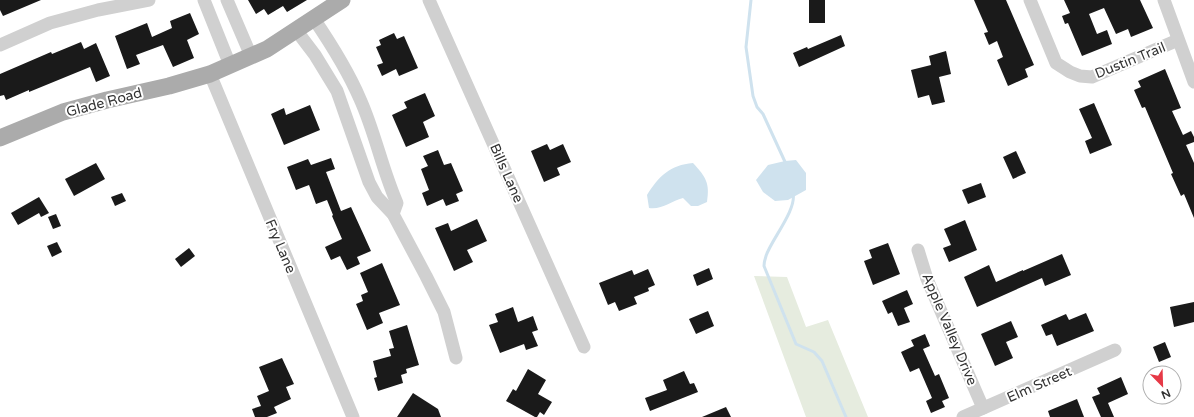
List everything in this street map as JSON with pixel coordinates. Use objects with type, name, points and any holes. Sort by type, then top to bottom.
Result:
[{"type":"main road","name":"Glade Road","points":[[0,138],[63,112],[169,86],[210,74],[230,66],[267,49],[342,0]]},
{"type":"street","points":[[0,45],[50,23],[98,10],[149,0]]},
{"type":"street","points":[[204,0],[230,66]]},
{"type":"street","points":[[227,0],[251,56]]},
{"type":"street","name":"Bills Lane","points":[[429,0],[584,347]]},
{"type":"street","name":"Dustin Trail","points":[[1030,0],[1056,63],[1070,72],[1080,76],[1092,77],[1178,40]]},
{"type":"street","points":[[1164,0],[1194,82]]},
{"type":"street","points":[[314,19],[343,66],[361,102],[389,185],[397,203],[393,214]]},
{"type":"street","points":[[296,30],[337,91],[369,182],[377,197],[393,214],[444,312],[456,358]]},
{"type":"street","points":[[327,76],[343,66]]},
{"type":"street","name":"Fry Lane","points":[[210,74],[353,417]]},
{"type":"street","points":[[344,109],[361,102]]},
{"type":"street","points":[[358,149],[376,143]]},
{"type":"street","name":"Apple Valley Drive","points":[[918,250],[927,279],[983,408]]},
{"type":"street","name":"Elm Street","points":[[963,417],[1115,350]]},
{"type":"shaded area","points":[[754,276],[787,277],[806,327],[828,320],[868,417],[806,417]]},
{"type":"water","points":[[796,160],[806,173],[806,190],[788,200],[775,201],[763,192],[756,180],[768,165]]},
{"type":"water","points":[[693,163],[704,176],[706,181],[708,190],[707,202],[698,206],[691,206],[683,198],[662,207],[649,208],[647,195],[656,182],[672,169],[685,164]]},
{"type":"building","points":[[0,0],[41,0],[3,16],[0,10]]},
{"type":"building","points":[[248,0],[307,0],[287,12],[283,6],[268,15],[264,9],[256,14]]},
{"type":"building","points":[[809,0],[825,0],[825,23],[809,23]]},
{"type":"building","points":[[974,0],[1006,0],[1034,65],[1025,69],[1028,77],[1008,86],[997,60],[1003,57],[997,41],[989,45],[984,33],[988,32]]},
{"type":"building","points":[[1064,0],[1140,0],[1153,28],[1131,37],[1128,29],[1116,34],[1104,8],[1089,14],[1097,34],[1107,30],[1112,44],[1082,56],[1068,23],[1065,24],[1062,16],[1070,13]]},
{"type":"building","points":[[190,13],[199,34],[187,40],[194,58],[173,67],[163,45],[136,55],[140,64],[127,69],[115,36],[147,23],[152,37],[172,28],[170,21]]},
{"type":"building","points":[[394,33],[397,39],[404,36],[418,68],[399,76],[396,69],[382,76],[377,65],[383,63],[376,47],[381,45],[379,40]]},
{"type":"building","points":[[841,35],[845,46],[799,67],[793,53],[807,47],[808,49]]},
{"type":"building","points":[[81,42],[84,49],[96,43],[110,76],[96,82],[90,67],[6,100],[4,95],[0,96],[0,74],[51,52],[52,54]]},
{"type":"building","points":[[946,51],[951,74],[939,77],[945,102],[932,105],[929,95],[918,98],[911,70],[931,65],[929,56]]},
{"type":"building","points":[[1165,69],[1181,108],[1172,111],[1183,135],[1191,131],[1194,137],[1194,142],[1186,145],[1194,163],[1194,218],[1184,194],[1181,196],[1171,174],[1173,173],[1145,107],[1142,108],[1134,90],[1141,87],[1138,81]]},
{"type":"building","points":[[425,93],[435,116],[423,122],[429,137],[406,147],[392,115],[407,108],[404,102]]},
{"type":"building","points":[[1094,103],[1112,145],[1090,154],[1085,141],[1092,138],[1079,109]]},
{"type":"building","points":[[310,105],[320,130],[284,145],[271,114],[284,108],[286,115]]},
{"type":"building","points":[[547,144],[550,150],[563,144],[571,162],[557,168],[560,175],[544,182],[531,151]]},
{"type":"building","points":[[438,150],[444,165],[451,163],[463,191],[456,194],[459,201],[446,206],[443,199],[427,206],[422,193],[429,190],[421,169],[428,166],[423,156]]},
{"type":"building","points":[[1016,151],[1026,173],[1013,179],[1003,157]]},
{"type":"building","points":[[331,158],[335,169],[326,172],[341,211],[351,207],[371,251],[357,257],[360,264],[347,270],[340,256],[331,260],[325,247],[342,239],[327,200],[316,204],[309,185],[296,190],[287,167],[308,159],[311,165]]},
{"type":"building","points":[[96,163],[105,179],[74,196],[65,179]]},
{"type":"building","points":[[981,183],[986,197],[968,204],[962,190]]},
{"type":"building","points":[[122,193],[126,201],[115,206],[111,197]]},
{"type":"building","points":[[39,197],[49,213],[41,217],[39,213],[18,225],[11,213]]},
{"type":"building","points":[[56,214],[61,226],[53,229],[48,217]]},
{"type":"building","points":[[477,219],[487,241],[467,250],[473,262],[454,271],[435,228],[448,223],[451,231]]},
{"type":"building","points":[[965,220],[977,250],[949,262],[943,248],[951,245],[944,229]]},
{"type":"building","points":[[57,242],[62,252],[52,257],[47,246]]},
{"type":"building","points":[[888,243],[900,274],[873,285],[864,261],[872,258],[869,250]]},
{"type":"building","points":[[189,248],[195,256],[181,267],[175,259]]},
{"type":"building","points":[[1062,254],[1071,275],[1045,286],[1042,278],[977,307],[964,277],[989,265],[996,282]]},
{"type":"building","points":[[382,263],[400,305],[379,313],[383,323],[367,330],[356,304],[363,301],[361,295],[368,292],[360,273]]},
{"type":"building","points":[[709,268],[713,279],[697,286],[693,275]]},
{"type":"building","points":[[648,269],[655,285],[648,288],[649,291],[634,297],[637,304],[619,311],[615,302],[608,305],[599,283],[632,270],[634,275]]},
{"type":"building","points":[[907,290],[913,304],[904,308],[910,322],[898,326],[892,312],[888,314],[882,301]]},
{"type":"building","points":[[1194,302],[1194,322],[1174,327],[1170,307]]},
{"type":"building","points":[[513,307],[518,322],[533,316],[538,330],[532,332],[538,346],[526,350],[524,344],[500,353],[489,325],[498,322],[495,314]]},
{"type":"building","points":[[708,311],[714,326],[696,334],[689,319]]},
{"type":"building","points":[[1086,313],[1094,331],[1057,346],[1052,334],[1046,336],[1041,325],[1066,314],[1069,320]]},
{"type":"building","points":[[1011,321],[1018,337],[1006,342],[1013,358],[995,366],[981,334]]},
{"type":"building","points":[[407,325],[419,365],[406,369],[407,373],[401,375],[403,383],[378,391],[374,378],[377,377],[373,361],[391,356],[389,349],[394,348],[389,331]]},
{"type":"building","points":[[925,334],[930,346],[923,349],[935,376],[939,374],[949,398],[942,401],[945,407],[931,413],[926,401],[932,398],[919,368],[910,372],[901,352],[914,346],[911,340]]},
{"type":"building","points":[[1165,342],[1171,357],[1159,362],[1153,347]]},
{"type":"building","points":[[282,358],[294,384],[286,387],[291,399],[274,407],[277,413],[267,417],[255,417],[252,409],[261,406],[257,396],[269,391],[259,367]]},
{"type":"building","points":[[528,369],[546,380],[538,394],[552,402],[544,415],[540,412],[537,417],[506,401],[513,389],[516,391]]},
{"type":"building","points":[[684,371],[690,384],[694,383],[698,392],[650,411],[645,398],[667,390],[663,380]]},
{"type":"building","points":[[1121,377],[1128,394],[1108,403],[1114,417],[1101,417],[1092,397],[1100,394],[1097,388]]},
{"type":"building","points":[[413,393],[438,409],[441,417],[397,417]]},
{"type":"building","points":[[1077,399],[1084,417],[1050,417],[1048,411]]},
{"type":"building","points":[[726,407],[731,417],[702,417]]},
{"type":"waterway","points":[[751,0],[746,47],[753,96],[757,107],[763,114],[786,164]]},
{"type":"waterway","points":[[793,193],[793,200],[788,216],[769,249],[765,258],[764,266],[796,344],[814,352],[822,361],[846,417]]}]
